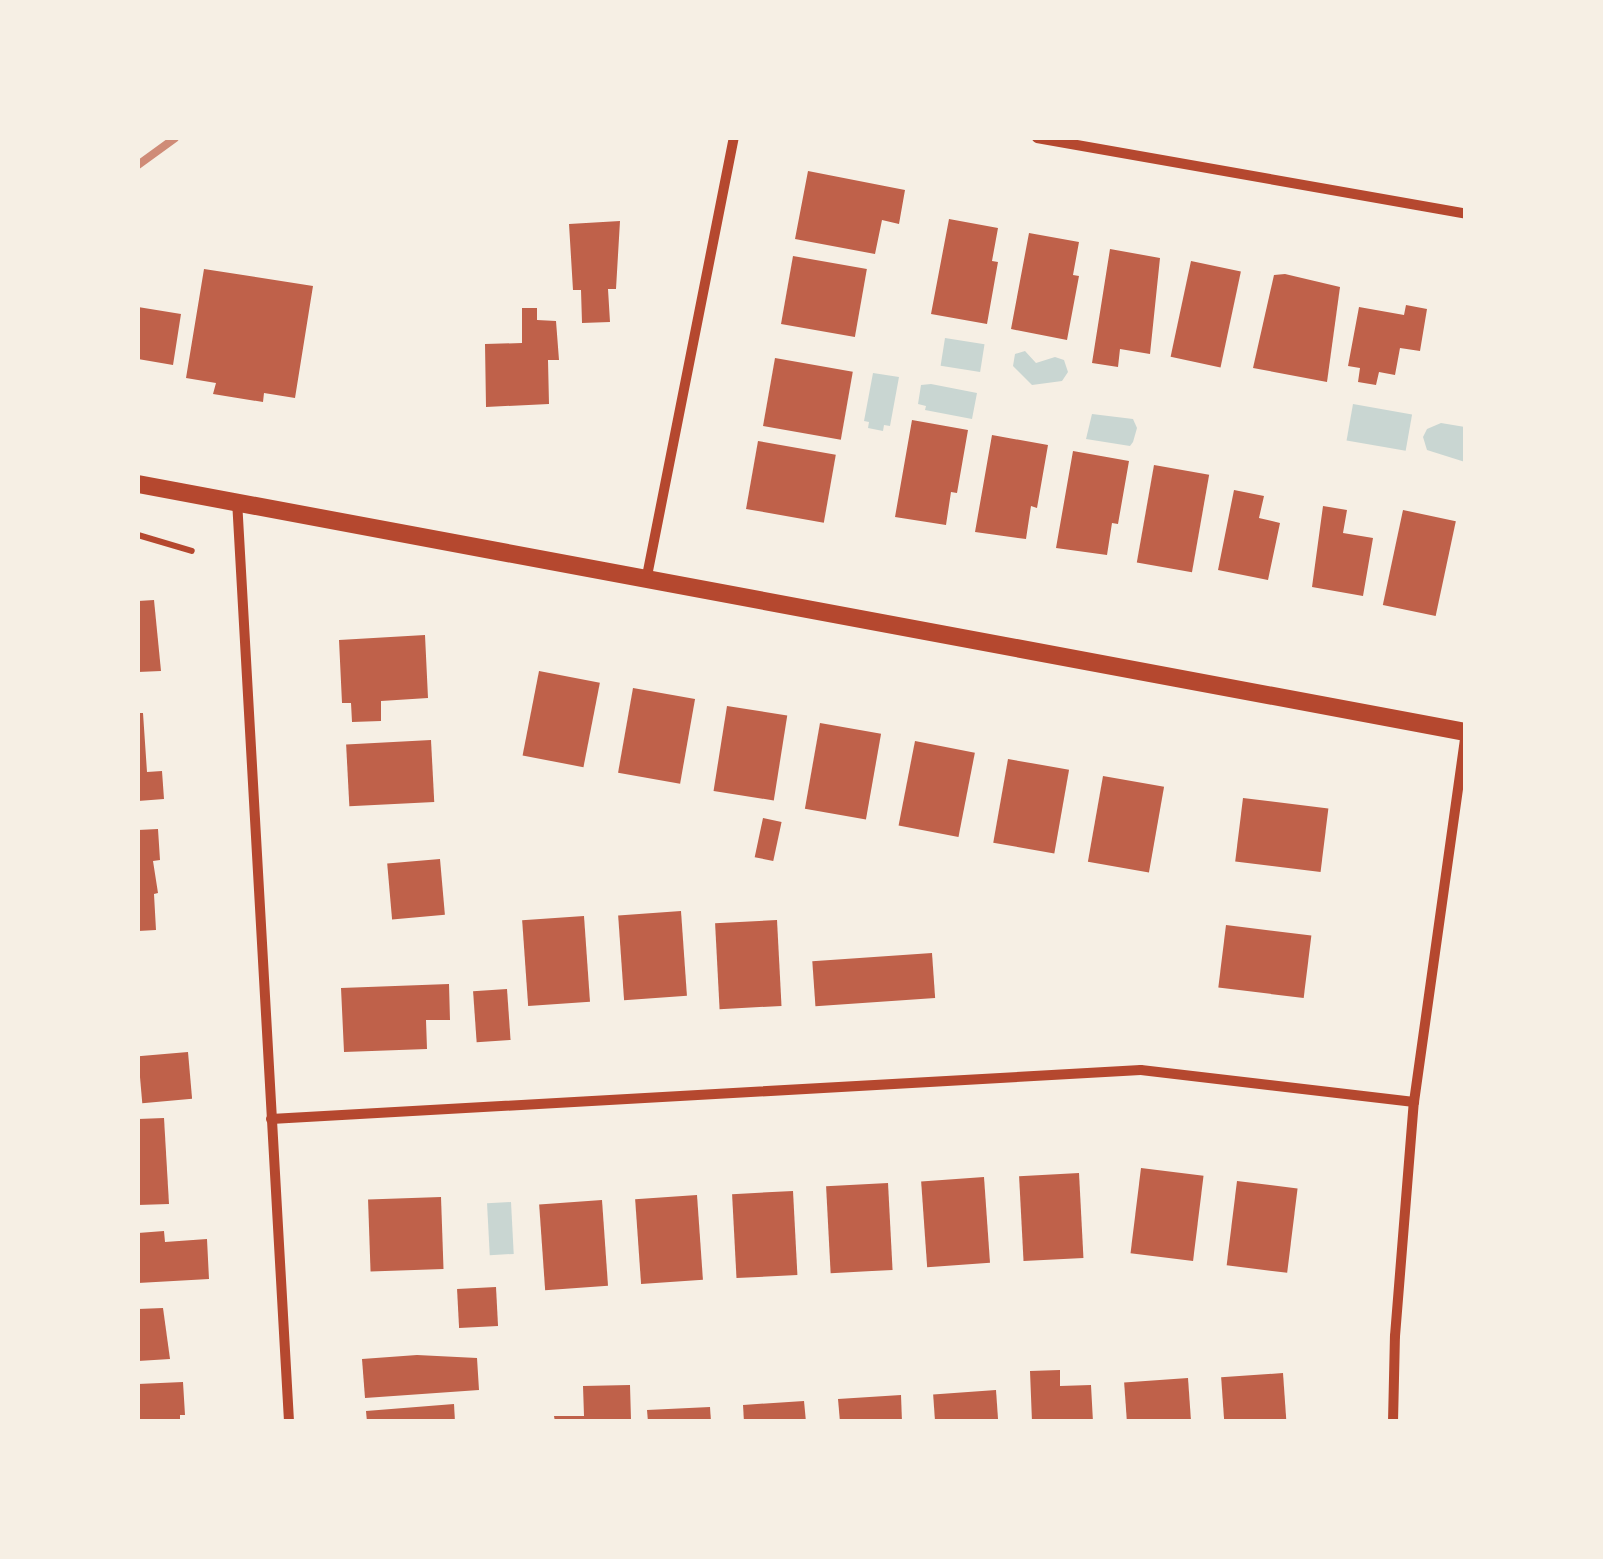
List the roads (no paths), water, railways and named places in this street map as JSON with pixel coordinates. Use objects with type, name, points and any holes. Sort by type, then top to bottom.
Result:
[{"type":"street","points":[[646,581],[734,138]]},
{"type":"street","points":[[1037,138],[1111,143],[1466,214]]},
{"type":"street","points":[[138,484],[1466,733],[1414,1102],[1395,1336],[1394,1422]]},
{"type":"street","points":[[237,500],[289,1422]]},
{"type":"street","points":[[271,1119],[1140,1070],[1414,1102]]},
{"type":"railway","points":[[138,165],[175,138]]}]
